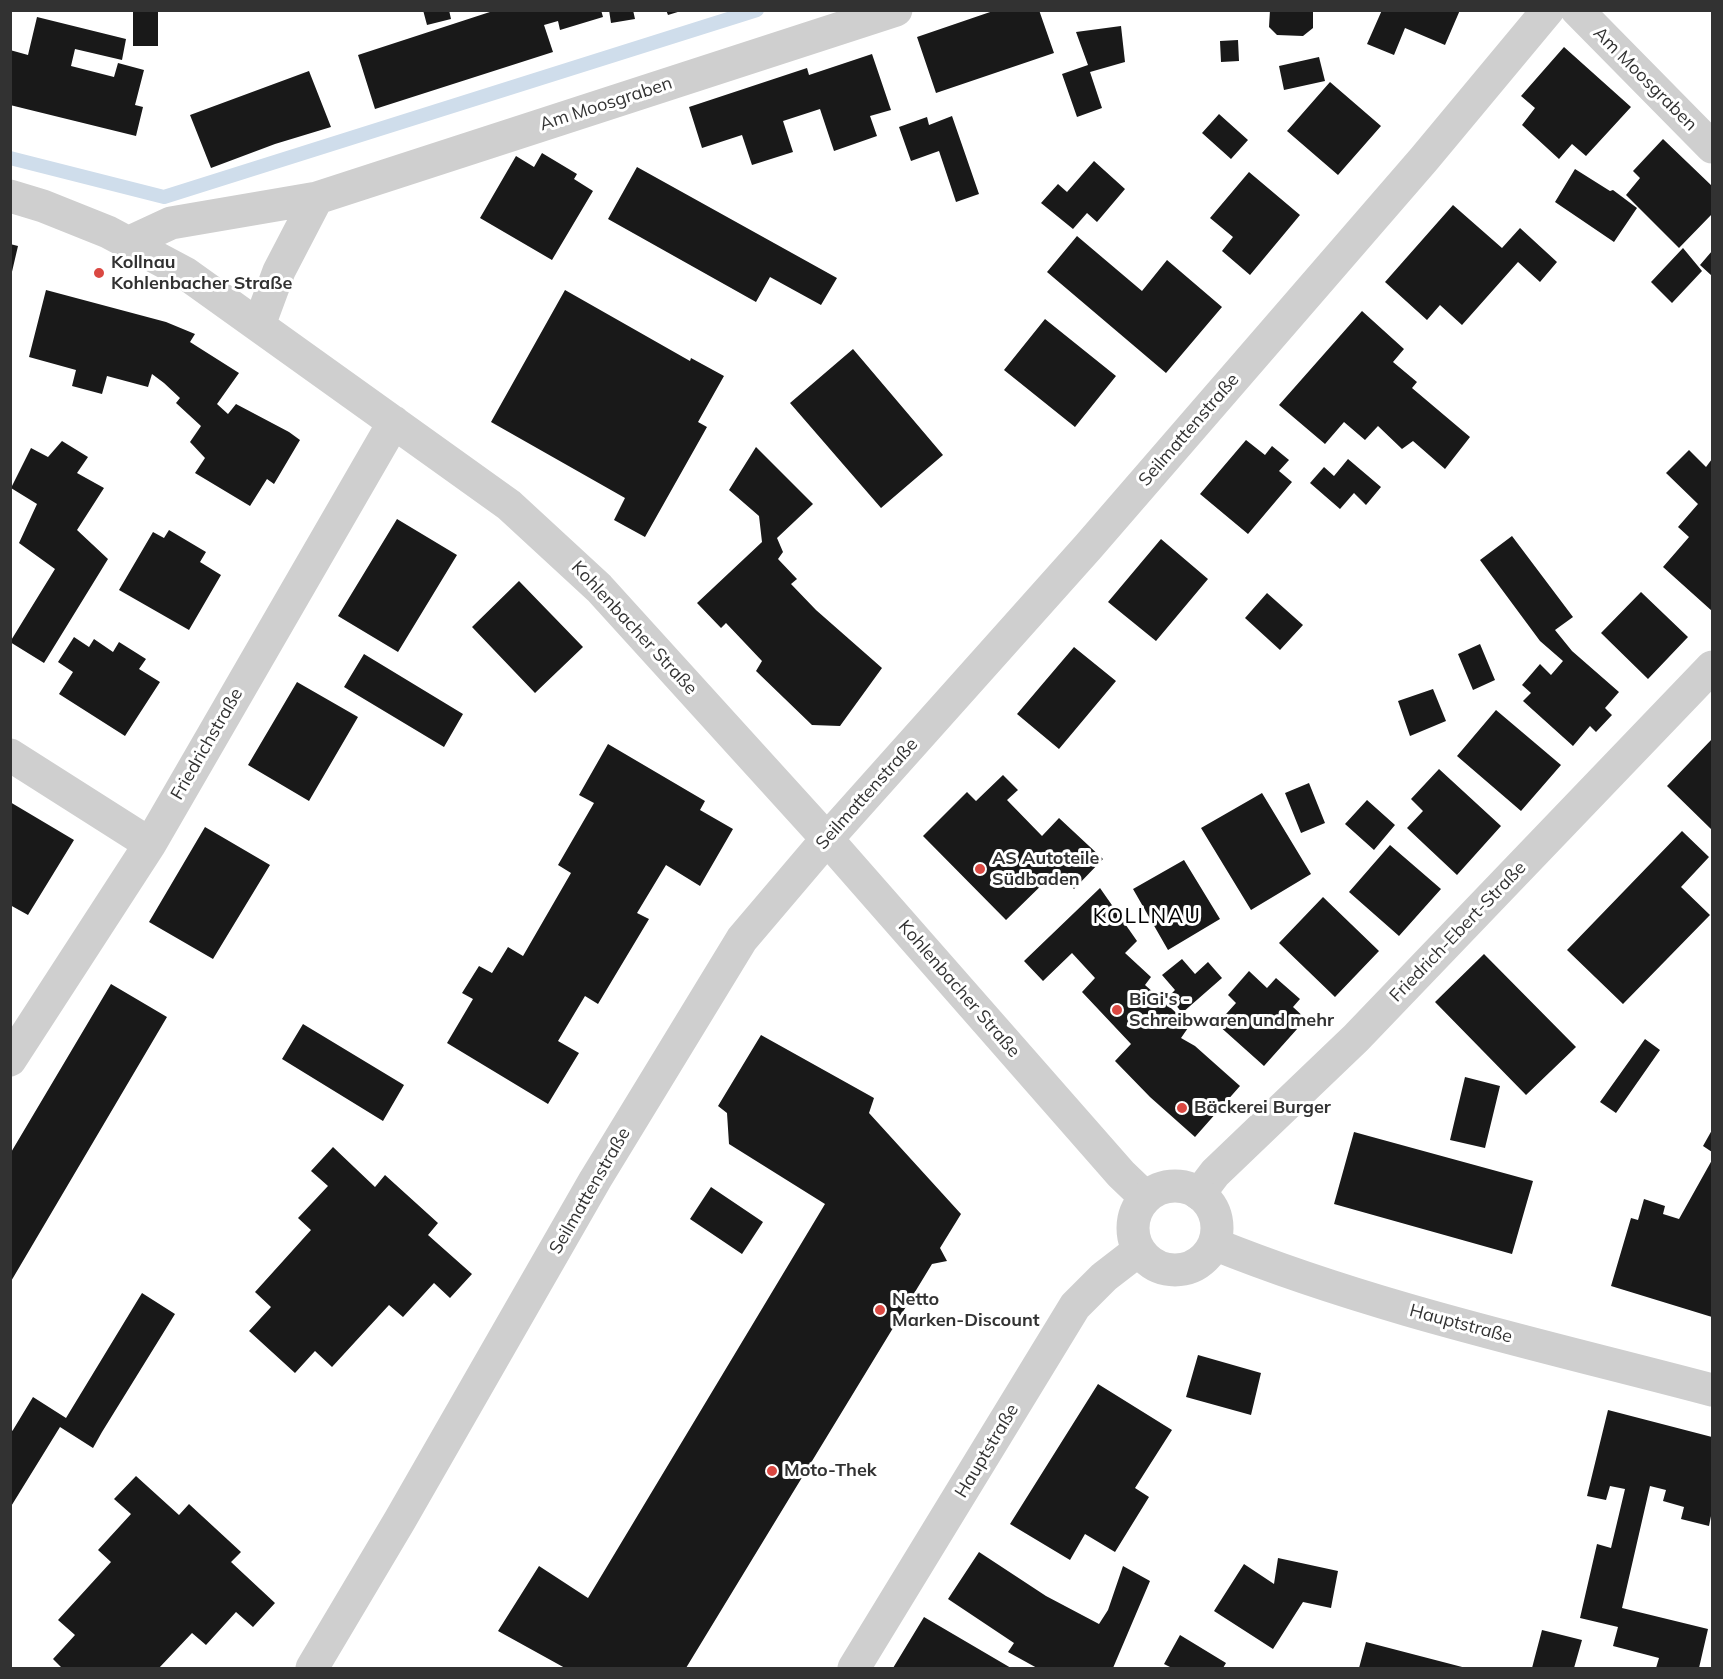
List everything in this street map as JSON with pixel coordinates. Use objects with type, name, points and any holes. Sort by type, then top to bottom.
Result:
[{"type":"street","name":"Am Moosgraben","points":[[130,243],[171,224],[317,198],[896,10]]},
{"type":"street","name":"Seilmattenstraße","points":[[312,1668],[406,1510],[595,1180],[742,939],[827,839],[1088,547],[1424,159],[1548,10]]},
{"type":"street","name":"Am Moosgraben","points":[[1577,10],[1713,147]]},
{"type":"street","name":"Kohlenbacher Straße","points":[[10,196],[43,206],[130,243],[185,273],[509,505],[599,588],[827,839],[1121,1174],[1145,1197]]},
{"type":"street","points":[[259,326],[279,271],[317,198]]},
{"type":"street","name":"Friedrichstraße","points":[[10,1060],[150,844],[394,422]]},
{"type":"street","name":"Friedrich-Ebert-Straße","points":[[1199,1194],[1215,1173],[1356,1038],[1709,679]]},
{"type":"street","points":[[10,755],[150,844]]},
{"type":"street","points":[[1175,1185],[1190,1188],[1199,1194],[1214,1210],[1218,1227],[1214,1244],[1200,1263],[1179,1270],[1156,1266],[1139,1250],[1133,1232],[1135,1213],[1145,1197],[1159,1189],[1175,1185]]},
{"type":"street","name":"Hauptstraße","points":[[1214,1244],[1252,1259],[1415,1312],[1713,1390]]},
{"type":"street","name":"Hauptstraße","points":[[854,1668],[1075,1306],[1104,1277],[1139,1250]]},
{"type":"building","points":[[133,10],[158,10],[158,46],[133,46]]},
{"type":"building","points":[[423,10],[449,10],[451,19],[427,25]]},
{"type":"building","points":[[496,10],[601,10],[603,17],[560,30],[558,21],[544,25],[553,52],[375,109],[358,55]]},
{"type":"building","points":[[609,10],[633,10],[635,19],[611,23]]},
{"type":"building","points":[[666,10],[681,10],[681,11],[668,15]]},
{"type":"building","points":[[996,10],[1039,10],[1054,53],[936,93],[917,37]]},
{"type":"building","points":[[1270,10],[1313,10],[1313,28],[1303,36],[1277,35],[1269,27]]},
{"type":"building","points":[[1382,10],[1460,10],[1445,45],[1405,28],[1394,55],[1367,44]]},
{"type":"building","points":[[37,17],[126,39],[122,60],[75,49],[71,66],[114,77],[118,63],[144,70],[135,105],[143,107],[136,136],[10,105],[10,50],[28,55]]},
{"type":"building","points":[[1121,26],[1125,62],[1090,72],[1102,108],[1077,117],[1062,74],[1088,65],[1076,32]]},
{"type":"building","points":[[1238,40],[1239,61],[1221,62],[1220,41]]},
{"type":"building","points":[[1564,47],[1631,107],[1586,156],[1572,144],[1559,159],[1522,125],[1535,108],[1521,96]]},
{"type":"building","points":[[872,54],[891,110],[870,116],[877,136],[834,151],[820,109],[783,121],[793,152],[752,165],[742,135],[702,148],[689,107],[807,68],[809,75]]},
{"type":"building","points":[[1319,57],[1325,81],[1284,90],[1279,66]]},
{"type":"building","points":[[309,71],[331,127],[275,144],[211,168],[190,115]]},
{"type":"building","points":[[1330,82],[1381,126],[1338,175],[1287,131]]},
{"type":"building","points":[[1219,114],[1248,140],[1231,159],[1202,133]]},
{"type":"building","points":[[952,116],[979,194],[956,202],[939,151],[911,161],[899,127],[927,117],[929,125]]},
{"type":"building","points":[[1663,139],[1712,186],[1712,214],[1679,248],[1626,195],[1640,178],[1633,171]]},
{"type":"building","points":[[542,153],[577,174],[574,179],[593,191],[552,260],[480,218],[516,156],[534,167]]},
{"type":"building","points":[[1094,161],[1125,189],[1097,222],[1087,213],[1073,229],[1041,203],[1058,184],[1067,192]]},
{"type":"building","points":[[637,167],[837,278],[821,305],[770,277],[756,302],[608,219]]},
{"type":"building","points":[[1575,169],[1610,191],[1613,190],[1637,208],[1614,242],[1555,202]]},
{"type":"building","points":[[1249,172],[1300,215],[1250,275],[1222,251],[1233,237],[1210,218]]},
{"type":"building","points":[[1453,205],[1502,248],[1520,228],[1557,262],[1540,282],[1518,262],[1462,325],[1440,305],[1427,320],[1385,282]]},
{"type":"building","points":[[1077,236],[1142,291],[1167,260],[1222,307],[1166,373],[1047,272]]},
{"type":"building","points":[[10,244],[18,246],[11,276],[10,276]]},
{"type":"building","points":[[1683,248],[1702,271],[1672,303],[1651,282]]},
{"type":"building","points":[[1712,251],[1712,276],[1700,265]]},
{"type":"building","points":[[46,290],[166,322],[195,334],[190,342],[239,373],[217,404],[228,414],[236,404],[300,440],[274,484],[267,479],[250,506],[195,473],[205,458],[190,442],[201,426],[176,403],[180,398],[152,374],[148,387],[107,376],[102,394],[72,386],[76,370],[29,357]]},
{"type":"building","points":[[565,290],[690,361],[691,358],[724,376],[698,422],[707,427],[645,537],[614,520],[625,498],[491,422]]},
{"type":"building","points":[[1362,311],[1404,349],[1393,362],[1417,382],[1412,388],[1470,437],[1445,469],[1413,441],[1402,449],[1378,426],[1365,440],[1344,422],[1325,444],[1279,405]]},
{"type":"building","points":[[1045,319],[1116,376],[1075,427],[1004,370]]},
{"type":"building","points":[[853,349],[943,455],[881,508],[790,403]]},
{"type":"building","points":[[1246,440],[1265,455],[1272,446],[1289,460],[1279,471],[1292,482],[1248,534],[1200,494]]},
{"type":"building","points":[[62,441],[88,457],[77,473],[104,488],[77,530],[108,559],[44,663],[10,642],[55,569],[19,543],[37,504],[11,488],[31,448],[48,457]]},
{"type":"building","points":[[756,447],[813,504],[777,538],[783,552],[778,559],[797,579],[791,584],[816,610],[882,668],[840,726],[812,725],[756,671],[762,661],[726,623],[721,628],[697,603],[762,542],[759,516],[729,490]]},
{"type":"building","points":[[1689,450],[1706,467],[1712,459],[1712,611],[1663,567],[1689,537],[1678,527],[1698,504],[1666,473]]},
{"type":"building","points":[[1348,459],[1381,487],[1366,505],[1354,493],[1340,509],[1310,483],[1324,467],[1334,476]]},
{"type":"building","points":[[397,519],[457,555],[398,652],[338,616]]},
{"type":"building","points":[[169,530],[206,552],[200,562],[221,575],[189,630],[119,590],[153,532],[164,538]]},
{"type":"building","points":[[1512,536],[1573,617],[1555,630],[1572,651],[1619,692],[1605,708],[1612,715],[1596,732],[1590,726],[1573,746],[1523,701],[1531,693],[1522,685],[1540,664],[1551,675],[1563,661],[1540,641],[1480,560]]},
{"type":"building","points":[[1161,539],[1208,579],[1156,641],[1108,602]]},
{"type":"building","points":[[519,581],[583,647],[535,693],[472,627]]},
{"type":"building","points":[[1641,592],[1688,637],[1648,679],[1601,633]]},
{"type":"building","points":[[1267,593],[1303,625],[1280,650],[1245,618]]},
{"type":"building","points":[[74,637],[89,647],[94,639],[113,652],[119,642],[146,659],[139,669],[160,682],[125,736],[59,694],[73,672],[58,662]]},
{"type":"building","points":[[1480,644],[1495,680],[1473,690],[1458,654]]},
{"type":"building","points":[[1074,647],[1116,681],[1059,749],[1017,714]]},
{"type":"building","points":[[364,654],[463,714],[444,747],[344,687]]},
{"type":"building","points":[[297,682],[358,717],[309,801],[248,765]]},
{"type":"building","points":[[1433,689],[1446,721],[1410,736],[1398,701]]},
{"type":"building","points":[[1496,710],[1561,765],[1521,811],[1457,756]]},
{"type":"building","points":[[1712,739],[1712,830],[1667,786]]},
{"type":"building","points":[[608,744],[705,801],[700,810],[733,829],[700,886],[666,865],[637,913],[649,919],[598,1004],[585,996],[558,1041],[579,1053],[548,1104],[447,1043],[473,999],[462,993],[479,966],[492,973],[508,947],[523,956],[571,873],[558,865],[594,803],[579,795]]},
{"type":"building","points":[[1439,769],[1501,826],[1457,875],[1407,828],[1423,811],[1411,799]]},
{"type":"building","points":[[1003,775],[1018,790],[1007,800],[1042,836],[1059,818],[1103,859],[1074,889],[1056,871],[1006,920],[923,836],[967,792],[976,801]]},
{"type":"building","points":[[1309,783],[1325,823],[1301,833],[1285,793]]},
{"type":"building","points":[[1262,793],[1311,874],[1251,910],[1201,828]]},
{"type":"building","points":[[1367,800],[1395,825],[1374,850],[1345,824]]},
{"type":"building","points":[[10,802],[74,840],[28,915],[10,905]]},
{"type":"building","points":[[205,827],[270,865],[213,959],[149,922]]},
{"type":"building","points":[[1682,831],[1709,857],[1681,887],[1710,915],[1623,1004],[1567,950]]},
{"type":"building","points":[[1390,845],[1441,889],[1399,936],[1349,892]]},
{"type":"building","points":[[1184,860],[1220,919],[1168,950],[1133,889]]},
{"type":"building","points":[[1100,888],[1137,941],[1125,953],[1151,977],[1145,985],[1190,1025],[1181,1038],[1195,1046],[1240,1086],[1195,1137],[1150,1097],[1115,1061],[1131,1044],[1082,992],[1095,978],[1072,953],[1043,981],[1024,961]]},
{"type":"building","points":[[1323,897],[1379,951],[1335,997],[1279,943]]},
{"type":"building","points":[[1484,954],[1576,1047],[1526,1095],[1435,1002]]},
{"type":"building","points":[[1182,959],[1195,974],[1208,962],[1222,978],[1182,1013],[1169,996],[1175,990],[1162,975]]},
{"type":"building","points":[[1249,971],[1267,988],[1276,978],[1300,999],[1293,1007],[1306,1019],[1264,1066],[1217,1024],[1236,1003],[1228,995]]},
{"type":"building","points":[[111,984],[167,1017],[10,1283],[10,1154]]},
{"type":"building","points":[[303,1024],[404,1085],[383,1121],[282,1059]]},
{"type":"building","points":[[761,1035],[874,1098],[869,1113],[961,1214],[940,1248],[947,1261],[932,1264],[686,1668],[565,1668],[498,1631],[539,1566],[588,1598],[825,1204],[729,1144],[727,1113],[718,1106]]},
{"type":"building","points":[[1645,1039],[1660,1050],[1616,1113],[1600,1102]]},
{"type":"building","points":[[1465,1077],[1500,1086],[1485,1148],[1450,1140]]},
{"type":"building","points":[[1712,1130],[1712,1152],[1703,1146]]},
{"type":"building","points":[[1354,1132],[1533,1181],[1512,1254],[1334,1204]]},
{"type":"building","points":[[333,1147],[375,1187],[385,1175],[438,1223],[428,1235],[472,1274],[450,1298],[434,1283],[403,1317],[389,1305],[332,1367],[315,1351],[295,1373],[249,1331],[271,1307],[255,1292],[311,1230],[298,1218],[328,1186],[311,1171]]},
{"type":"building","points":[[1712,1160],[1712,1317],[1611,1286],[1631,1218],[1638,1220],[1644,1199],[1665,1206],[1663,1214],[1679,1219]]},
{"type":"building","points":[[711,1187],[763,1222],[742,1254],[690,1219]]},
{"type":"building","points":[[142,1293],[175,1314],[93,1448],[60,1427],[10,1508],[10,1433],[33,1397],[66,1418]]},
{"type":"building","points":[[1198,1355],[1261,1373],[1251,1415],[1186,1397]]},
{"type":"building","points":[[1098,1384],[1172,1430],[1135,1488],[1149,1497],[1115,1552],[1085,1534],[1070,1560],[1010,1524]]},
{"type":"building","points":[[1608,1410],[1712,1437],[1712,1511],[1709,1526],[1681,1519],[1684,1507],[1663,1501],[1666,1490],[1650,1486],[1622,1608],[1708,1629],[1699,1668],[1656,1668],[1659,1658],[1613,1646],[1618,1627],[1580,1618],[1597,1544],[1611,1548],[1625,1489],[1610,1486],[1606,1500],[1587,1496]]},
{"type":"building","points":[[136,1476],[179,1515],[189,1504],[241,1552],[231,1562],[275,1603],[253,1627],[236,1612],[206,1645],[192,1633],[159,1668],[62,1668],[53,1659],[75,1635],[58,1620],[111,1562],[98,1550],[131,1514],[114,1499]]},
{"type":"building","points":[[979,1552],[1046,1596],[1099,1624],[1108,1610],[1123,1566],[1150,1581],[1113,1668],[1037,1668],[1008,1652],[1014,1643],[948,1599]]},
{"type":"building","points":[[1278,1558],[1338,1571],[1331,1608],[1303,1602],[1273,1649],[1214,1611],[1244,1564],[1274,1584]]},
{"type":"building","points":[[924,1617],[1011,1668],[893,1668]]},
{"type":"building","points":[[1542,1630],[1582,1640],[1574,1668],[1532,1668]]},
{"type":"building","points":[[1180,1635],[1226,1663],[1223,1668],[1172,1668],[1164,1664]]},
{"type":"building","points":[[1366,1642],[1466,1668],[1359,1668]]},
{"type":"waterway","points":[[10,158],[164,197],[757,10]]},
{"type":"place","name":"Kollnau Kohlenbacher Straße","points":[[99,273]]},
{"type":"place","name":"AS Autoteile Südbaden","points":[[980,869]]},
{"type":"place","name":"BiGi's - Schreibwaren und mehr","points":[[1117,1010]]},
{"type":"place","name":"Bäckerei Burger","points":[[1182,1108]]},
{"type":"place","name":"Netto Marken-Discount","points":[[880,1310]]},
{"type":"place","name":"Moto-Thek","points":[[772,1471]]},
{"type":"district","name":"KOLLNAU","points":[[1147,917]]}]
